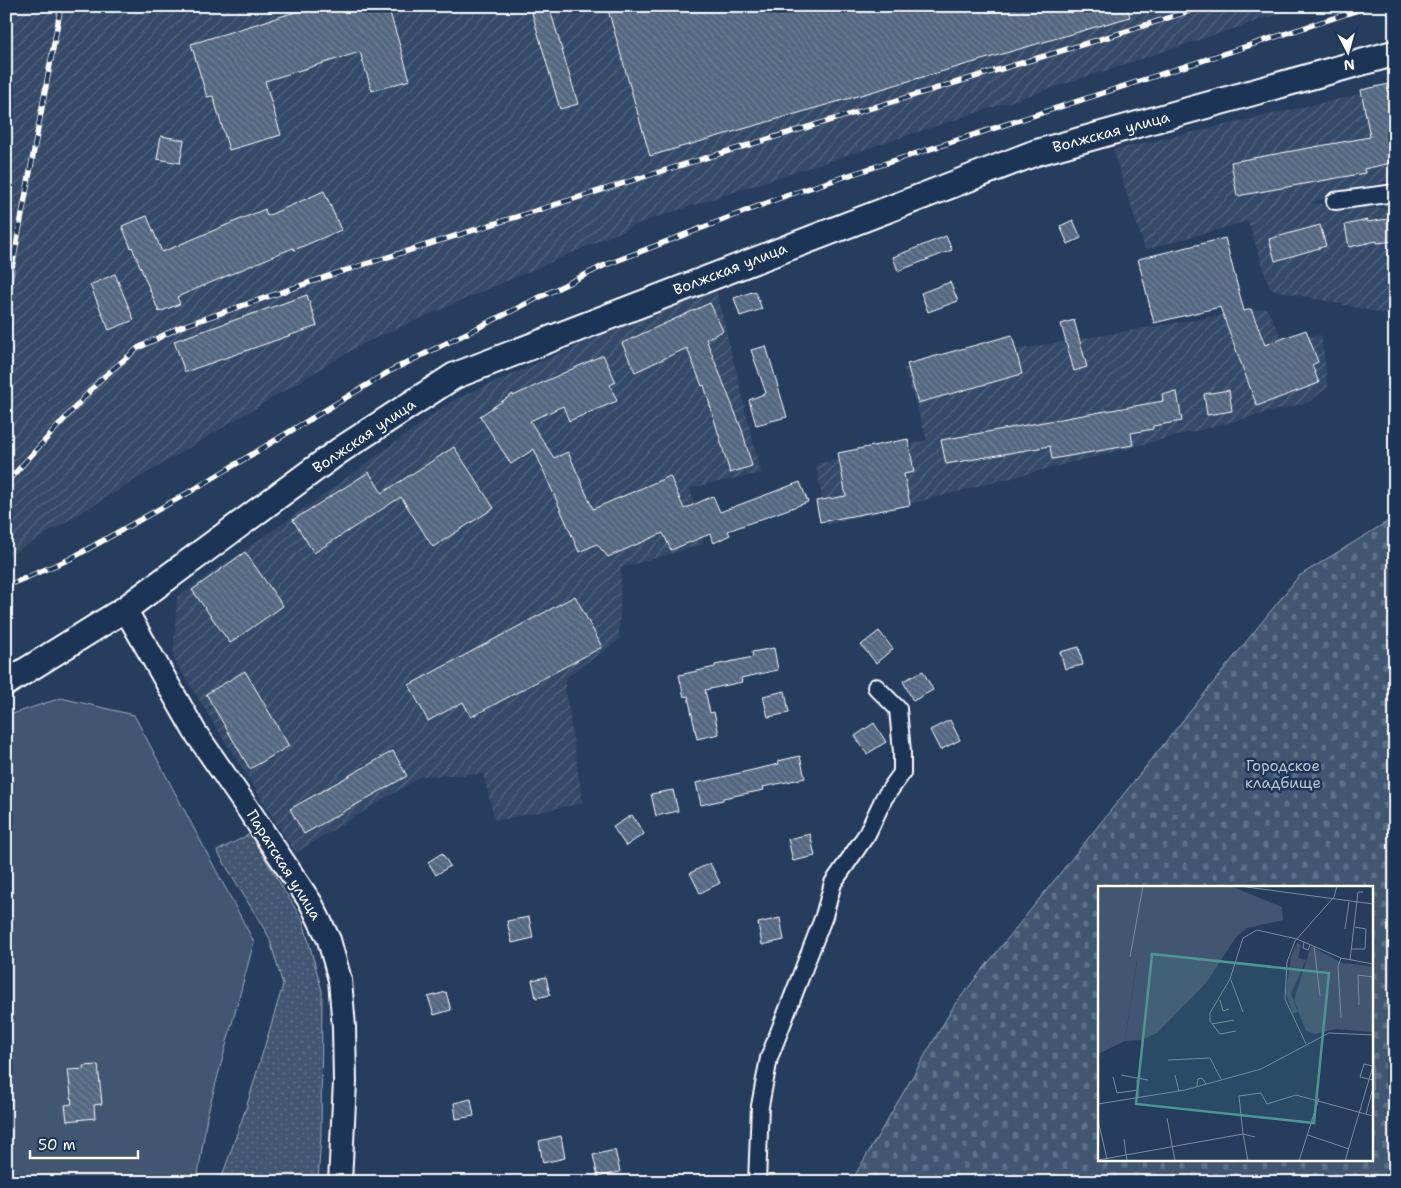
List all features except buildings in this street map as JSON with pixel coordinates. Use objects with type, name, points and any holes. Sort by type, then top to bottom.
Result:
[{"type":"main road","name":"Волжская улица","points":[[6,684],[125,609],[339,451],[454,376],[1035,153],[1395,53]]},
{"type":"main road","name":"Паратская улица","points":[[125,609],[195,732],[311,903],[329,940],[340,980],[344,1027],[345,1082],[340,1182]]},
{"type":"street","points":[[1335,201],[1395,193]]},
{"type":"street","points":[[757,1182],[760,1106],[769,1058],[824,916],[833,883],[867,834],[884,798],[902,774],[898,709],[876,687]]},
{"type":"shaded area","points":[[6,6],[1303,6],[645,221],[362,344],[6,558]]},
{"type":"shaded area","points":[[1392,87],[1395,98],[1395,179],[1310,203],[1395,209],[1395,316],[1270,289],[1248,221],[1145,250],[1113,150]]},
{"type":"shaded area","points":[[715,285],[761,473],[690,488],[704,544],[621,568],[619,640],[564,679],[583,803],[495,821],[483,774],[422,776],[295,853],[173,658],[177,597],[315,501],[453,400]]},
{"type":"shaded area","points":[[1266,308],[1284,342],[1321,335],[1328,387],[1309,402],[827,525],[816,464],[927,440],[904,368]]},
{"type":"green space","name":"Городское кладбище","points":[[1395,517],[1395,1182],[851,1182],[955,1004],[1299,576]]},
{"type":"green space","points":[[61,698],[134,715],[254,942],[207,1116],[197,1182],[6,1182],[6,716]]},
{"type":"green space","points":[[250,834],[303,921],[322,991],[321,1135],[318,1182],[220,1182],[247,1105],[283,985],[269,937],[217,851]]},
{"type":"railway","points":[[6,300],[61,6]]},
{"type":"railway","points":[[6,483],[100,380],[138,348],[180,327],[337,273],[672,168],[1205,6]]},
{"type":"railway","points":[[6,586],[70,559],[193,490],[390,371],[603,266],[785,196],[1371,6]]}]
